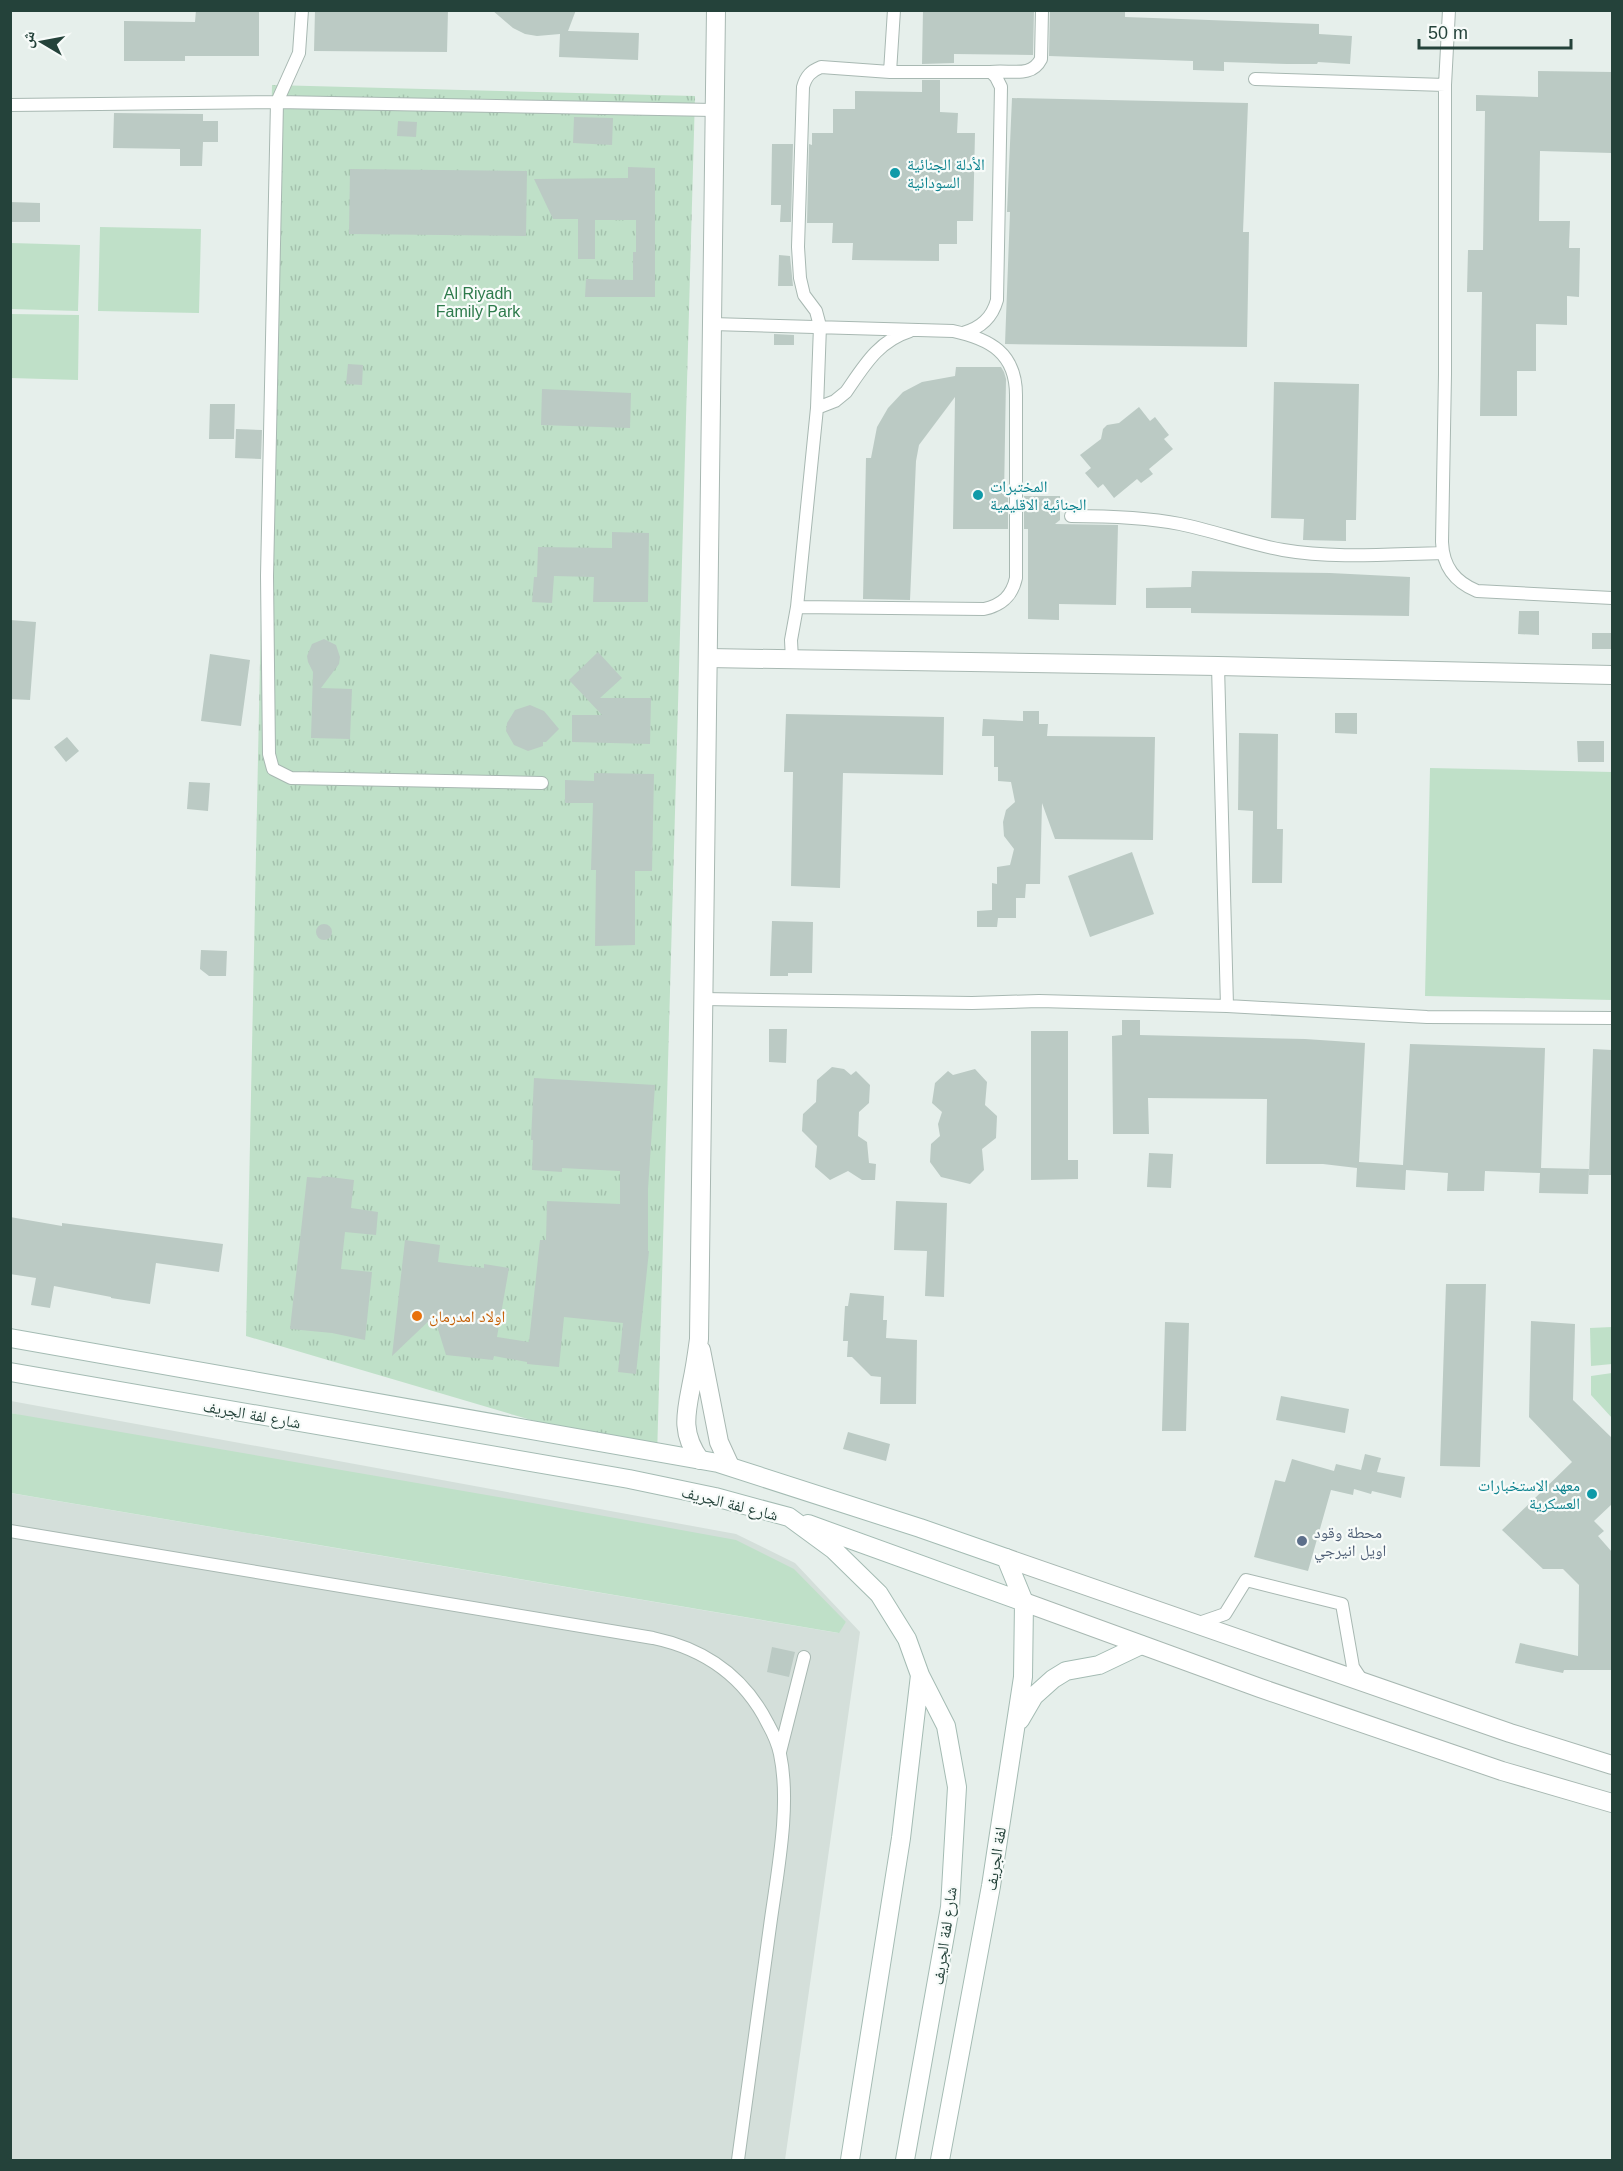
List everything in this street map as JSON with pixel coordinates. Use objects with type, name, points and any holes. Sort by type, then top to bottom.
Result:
[{"type":"main road","points":[[700,1460],[693,1450],[686,1431],[685,1414],[699,1339],[716,10]]},
{"type":"main road","points":[[708,658],[1612,675]]},
{"type":"main road","name":"شارع لفة الجريف","points":[[10,1338],[730,1466],[1006,1558],[1510,1733],[1612,1765]]},
{"type":"main road","points":[[699,1339],[719,1442],[730,1466]]},
{"type":"main road","name":"شارع لفة الجريف","points":[[10,1372],[629,1479],[715,1497],[789,1517],[834,1550],[879,1594],[907,1640],[920,1676],[946,1726],[957,1787],[956,1837],[950,1907],[905,2160]]},
{"type":"main road","points":[[789,1517],[1260,1688],[1502,1770],[1612,1803]]},
{"type":"main road","name":"لفة الجريف","points":[[940,2160],[991,1886],[1023,1677],[1024,1602],[1006,1558]]},
{"type":"main road","points":[[1016,1727],[1034,1696],[1053,1679],[1066,1671],[1100,1665],[1142,1645]]},
{"type":"main road","points":[[850,2160],[901,1838],[920,1676]]},
{"type":"lane","points":[[302,10],[299,53],[277,102],[267,576],[268,754],[273,769],[291,778],[542,783]]},
{"type":"lane","points":[[890,72],[894,10]]},
{"type":"lane","points":[[792,660],[791,640],[797,607],[817,408],[820,326],[816,311],[804,296],[800,278],[798,247],[804,81],[811,72],[821,67],[890,72],[1000,71],[1023,73],[1038,64],[1041,59],[1042,10]]},
{"type":"lane","points":[[1449,10],[1446,85],[1443,553],[1445,563],[1457,580],[1477,591],[1612,598]]},
{"type":"lane","points":[[963,333],[985,322],[997,300],[1001,87],[991,72]]},
{"type":"lane","points":[[1255,79],[1446,85]]},
{"type":"lane","points":[[10,105],[277,102],[714,110]]},
{"type":"lane","points":[[712,324],[914,329],[963,333],[1004,353],[1015,377],[1016,578],[1010,595],[1002,603],[984,609],[797,607]]},
{"type":"lane","points":[[817,408],[835,401],[846,392],[872,354],[884,344],[914,329]]},
{"type":"lane","points":[[1071,516],[1155,520],[1206,530],[1257,545],[1310,554],[1443,553]]},
{"type":"lane","points":[[1218,666],[1227,1006]]},
{"type":"lane","points":[[704,999],[972,1003],[1039,1001],[1227,1006],[1427,1017],[1612,1018]]},
{"type":"lane","points":[[10,1531],[674,1642],[701,1654],[742,1684],[759,1706],[780,1752],[783,1780],[780,1848],[738,2160]]},
{"type":"lane","points":[[1194,1625],[1225,1614],[1246,1580],[1342,1604],[1353,1667],[1364,1683]]},
{"type":"lane","points":[[780,1752],[804,1657]]},
{"type":"shaded area","points":[[11,1401],[736,1534],[795,1563],[860,1632],[785,2160],[11,2160],[10,1493],[838,1633],[846,1622],[11,1413]]},
{"type":"green space","name":"Al Riyadh Family Park","points":[[272,85],[695,96],[657,1457],[246,1336]]},
{"type":"green space","points":[[100,227],[201,229],[199,313],[98,311]]},
{"type":"green space","points":[[11,243],[80,245],[78,311],[11,309]]},
{"type":"green space","points":[[11,314],[79,315],[78,380],[11,378]]},
{"type":"green space","points":[[1430,768],[1612,772],[1612,1000],[1425,996]]},
{"type":"green space","points":[[1612,1327],[1612,1364],[1591,1366],[1590,1328]]},
{"type":"green space","points":[[1612,1373],[1612,1418],[1591,1395],[1591,1376]]},
{"type":"green space","points":[[10,1413],[736,1540],[794,1569],[846,1622],[839,1633],[11,1493]]},
{"type":"building","points":[[196,10],[259,10],[259,56],[185,56],[185,61],[124,61],[124,21],[195,22]]},
{"type":"building","points":[[315,10],[448,10],[447,52],[314,51]]},
{"type":"building","points":[[492,10],[576,10],[568,31],[639,33],[638,60],[559,57],[560,34],[537,36],[525,34],[513,28]]},
{"type":"building","points":[[923,10],[1034,10],[1033,55],[954,54],[954,63],[922,64]]},
{"type":"building","points":[[1050,10],[1125,10],[1125,17],[1319,24],[1319,34],[1352,36],[1350,64],[1224,62],[1224,71],[1193,70],[1193,61],[1049,56]]},
{"type":"building","points":[[1538,71],[1612,72],[1612,153],[1540,151],[1539,221],[1570,221],[1569,248],[1580,248],[1579,297],[1567,296],[1567,325],[1536,324],[1536,371],[1517,371],[1517,416],[1480,416],[1482,292],[1467,292],[1468,250],[1483,250],[1485,111],[1476,111],[1476,95],[1538,97]]},
{"type":"building","name":"الأدلة الجنائية السودانية","points":[[922,80],[940,80],[940,112],[958,113],[957,133],[975,133],[973,221],[957,221],[957,244],[939,244],[939,261],[852,260],[853,243],[832,243],[833,223],[807,223],[809,144],[812,145],[812,133],[833,133],[833,109],[855,109],[855,91],[922,92]]},
{"type":"building","points":[[1012,98],[1248,103],[1243,232],[1249,232],[1247,347],[1005,344]]},
{"type":"building","points":[[114,113],[203,114],[203,121],[218,121],[218,142],[203,142],[202,166],[180,166],[180,149],[113,148]]},
{"type":"building","points":[[574,117],[613,118],[612,145],[573,143]]},
{"type":"building","points":[[398,121],[417,122],[416,137],[397,136]]},
{"type":"building","points":[[772,144],[793,144],[791,222],[780,222],[781,205],[771,205]]},
{"type":"building","points":[[628,167],[655,168],[655,297],[585,297],[586,279],[633,280],[636,220],[595,220],[595,259],[578,259],[578,219],[553,219],[534,179],[628,178]]},
{"type":"building","points":[[350,169],[527,171],[526,236],[349,234]]},
{"type":"building","points":[[10,202],[40,203],[40,222],[10,222]]},
{"type":"building","points":[[779,255],[790,256],[793,286],[778,286]]},
{"type":"building","points":[[774,334],[794,335],[794,345],[774,345]]},
{"type":"building","points":[[348,364],[363,365],[362,385],[346,384]]},
{"type":"building","name":"المختبرات الجنائية الاقليمية","points":[[956,367],[1001,367],[1004,372],[1006,379],[1004,496],[1008,496],[1008,529],[953,529],[955,397],[919,445],[916,461],[910,600],[863,599],[866,458],[871,458],[877,427],[888,408],[903,392],[922,382],[955,376]]},
{"type":"building","points":[[1274,382],[1359,384],[1356,520],[1346,520],[1346,541],[1303,540],[1304,519],[1271,518]]},
{"type":"building","points":[[542,389],[631,393],[630,428],[541,425]]},
{"type":"building","points":[[210,404],[235,404],[234,439],[209,439]]},
{"type":"building","points":[[1139,407],[1150,421],[1155,417],[1169,435],[1164,439],[1173,449],[1149,469],[1153,474],[1141,483],[1137,479],[1114,498],[1103,484],[1098,488],[1085,473],[1091,468],[1080,455],[1101,439],[1103,429],[1107,425],[1119,423]]},
{"type":"building","points":[[236,429],[262,430],[261,459],[235,458]]},
{"type":"building","points":[[1024,496],[1060,496],[1060,520],[1055,524],[1118,525],[1116,605],[1059,604],[1059,620],[1028,619],[1028,529],[1024,529]]},
{"type":"building","points":[[612,532],[649,533],[648,602],[593,602],[594,577],[554,576],[552,603],[532,602],[534,577],[537,577],[538,547],[612,548]]},
{"type":"building","points":[[1192,571],[1410,577],[1409,616],[1191,613],[1191,608],[1146,608],[1146,588],[1191,587]]},
{"type":"building","points":[[1519,611],[1539,611],[1539,635],[1518,634]]},
{"type":"building","points":[[10,620],[36,622],[30,700],[10,699]]},
{"type":"building","points":[[1592,633],[1612,633],[1612,649],[1592,649]]},
{"type":"building","points":[[324,639],[336,645],[340,657],[339,664],[321,688],[352,689],[350,739],[311,738],[313,672],[307,656],[312,644]]},
{"type":"building","points":[[598,652],[622,678],[600,698],[651,698],[650,744],[572,742],[572,715],[602,715],[569,680]]},
{"type":"building","points":[[210,654],[250,660],[241,726],[201,721]]},
{"type":"building","points":[[530,705],[544,711],[559,729],[546,742],[543,742],[543,746],[528,751],[514,745],[506,731],[507,723],[515,710]]},
{"type":"building","points":[[1023,711],[1039,711],[1039,724],[1048,724],[1047,736],[1155,737],[1153,840],[1055,839],[1042,803],[1040,884],[1026,884],[1025,898],[1016,898],[1016,918],[998,918],[997,927],[977,927],[977,911],[992,910],[992,883],[997,884],[997,867],[1010,865],[1014,849],[1004,836],[1003,822],[1006,810],[1015,802],[1011,782],[998,781],[998,767],[994,767],[994,736],[982,736],[983,719],[1023,721]]},
{"type":"building","points":[[1335,713],[1357,713],[1357,734],[1335,733]]},
{"type":"building","points":[[786,714],[944,717],[943,775],[843,773],[840,888],[791,886],[793,772],[784,772]]},
{"type":"building","points":[[1239,733],[1278,734],[1277,829],[1283,829],[1282,883],[1252,883],[1253,811],[1238,810]]},
{"type":"building","points":[[67,737],[79,751],[66,762],[54,747]]},
{"type":"building","points":[[1577,741],[1604,741],[1604,762],[1578,762]]},
{"type":"building","points":[[594,773],[654,774],[652,871],[635,871],[635,945],[595,946],[596,870],[591,870],[593,803],[565,803],[565,780],[594,781]]},
{"type":"building","points":[[189,782],[210,783],[208,811],[187,809]]},
{"type":"building","points":[[1132,852],[1154,914],[1090,937],[1068,876]]},
{"type":"building","points":[[772,921],[813,922],[812,973],[770,976]]},
{"type":"building","points":[[321,924],[327,924],[332,932],[330,938],[321,940],[316,935],[316,929]]},
{"type":"building","points":[[201,950],[227,951],[226,976],[209,976],[200,969]]},
{"type":"building","points":[[1122,1020],[1140,1020],[1140,1035],[1305,1039],[1365,1043],[1359,1162],[1403,1165],[1410,1044],[1545,1048],[1541,1168],[1589,1169],[1588,1194],[1539,1193],[1540,1173],[1485,1171],[1484,1191],[1447,1191],[1448,1173],[1406,1170],[1405,1190],[1356,1187],[1357,1168],[1323,1164],[1266,1164],[1267,1099],[1148,1098],[1149,1134],[1113,1134],[1112,1036],[1122,1035]]},
{"type":"building","points":[[769,1029],[787,1029],[786,1063],[769,1062]]},
{"type":"building","points":[[1031,1031],[1068,1031],[1068,1160],[1078,1160],[1078,1179],[1031,1180]]},
{"type":"building","points":[[1593,1049],[1612,1050],[1612,1175],[1589,1175]]},
{"type":"building","points":[[832,1067],[844,1069],[851,1075],[856,1071],[870,1085],[869,1103],[859,1112],[858,1136],[867,1142],[869,1163],[876,1164],[875,1180],[862,1180],[848,1171],[830,1180],[815,1167],[817,1146],[802,1131],[803,1114],[816,1102],[817,1080]]},
{"type":"building","points":[[975,1069],[987,1082],[985,1105],[997,1116],[996,1138],[982,1149],[984,1170],[970,1184],[941,1177],[930,1162],[931,1144],[940,1136],[938,1124],[942,1112],[932,1103],[935,1083],[948,1071],[953,1075]]},
{"type":"building","points":[[534,1078],[655,1085],[648,1189],[649,1251],[636,1374],[618,1372],[623,1323],[564,1317],[559,1367],[527,1364],[527,1362],[494,1356],[493,1360],[446,1355],[434,1316],[392,1356],[405,1240],[440,1245],[438,1262],[484,1268],[484,1264],[509,1268],[497,1337],[529,1342],[540,1240],[546,1240],[547,1201],[620,1204],[620,1171],[562,1168],[562,1172],[532,1170]]},
{"type":"building","points":[[1149,1153],[1173,1154],[1171,1188],[1147,1187]]},
{"type":"building","points":[[322,1176],[354,1180],[351,1208],[378,1212],[376,1235],[345,1232],[341,1269],[372,1272],[365,1340],[332,1333],[290,1329],[307,1177],[321,1178]]},
{"type":"building","points":[[896,1201],[947,1203],[944,1297],[925,1296],[927,1251],[894,1250]]},
{"type":"building","points":[[10,1217],[62,1226],[62,1223],[223,1244],[219,1272],[156,1263],[150,1304],[54,1286],[50,1308],[31,1305],[36,1278],[10,1274]]},
{"type":"building","points":[[1446,1284],[1486,1284],[1480,1467],[1440,1466]]},
{"type":"building","points":[[850,1293],[884,1296],[883,1320],[887,1320],[886,1338],[917,1340],[916,1404],[880,1404],[881,1377],[871,1376],[852,1357],[847,1357],[848,1341],[843,1341],[845,1306],[848,1306]]},
{"type":"building","name":"معهد الاستخبارات العسكرية","points":[[1531,1321],[1575,1324],[1573,1400],[1612,1438],[1612,1504],[1594,1521],[1604,1531],[1598,1536],[1612,1552],[1612,1670],[1564,1670],[1563,1673],[1515,1663],[1520,1643],[1578,1656],[1579,1585],[1563,1569],[1543,1569],[1502,1530],[1572,1462],[1529,1417]]},
{"type":"building","points":[[1165,1322],[1189,1323],[1186,1431],[1162,1431]]},
{"type":"building","points":[[1281,1396],[1349,1409],[1345,1433],[1276,1420]]},
{"type":"building","points":[[848,1432],[890,1444],[886,1461],[843,1449]]},
{"type":"building","points":[[1365,1454],[1381,1458],[1377,1472],[1405,1477],[1401,1498],[1372,1491],[1371,1494],[1354,1489],[1353,1495],[1331,1490],[1308,1571],[1254,1557],[1275,1480],[1285,1482],[1292,1459],[1334,1471],[1336,1464],[1361,1470]]},
{"type":"building","points":[[772,1647],[795,1652],[789,1677],[767,1672]]},
{"type":"place","name":"الأدلة الجنائية السودانية","points":[[895,173]]},
{"type":"place","name":"المختبرات الجنائية الاقليمية","points":[[978,495]]},
{"type":"place","name":"اولاد امدرمان","points":[[417,1316]]},
{"type":"place","name":"معهد الاستخبارات العسكرية","points":[[1592,1494]]},
{"type":"place","name":"محطة وقود اويل انيرجي","points":[[1302,1541]]}]
